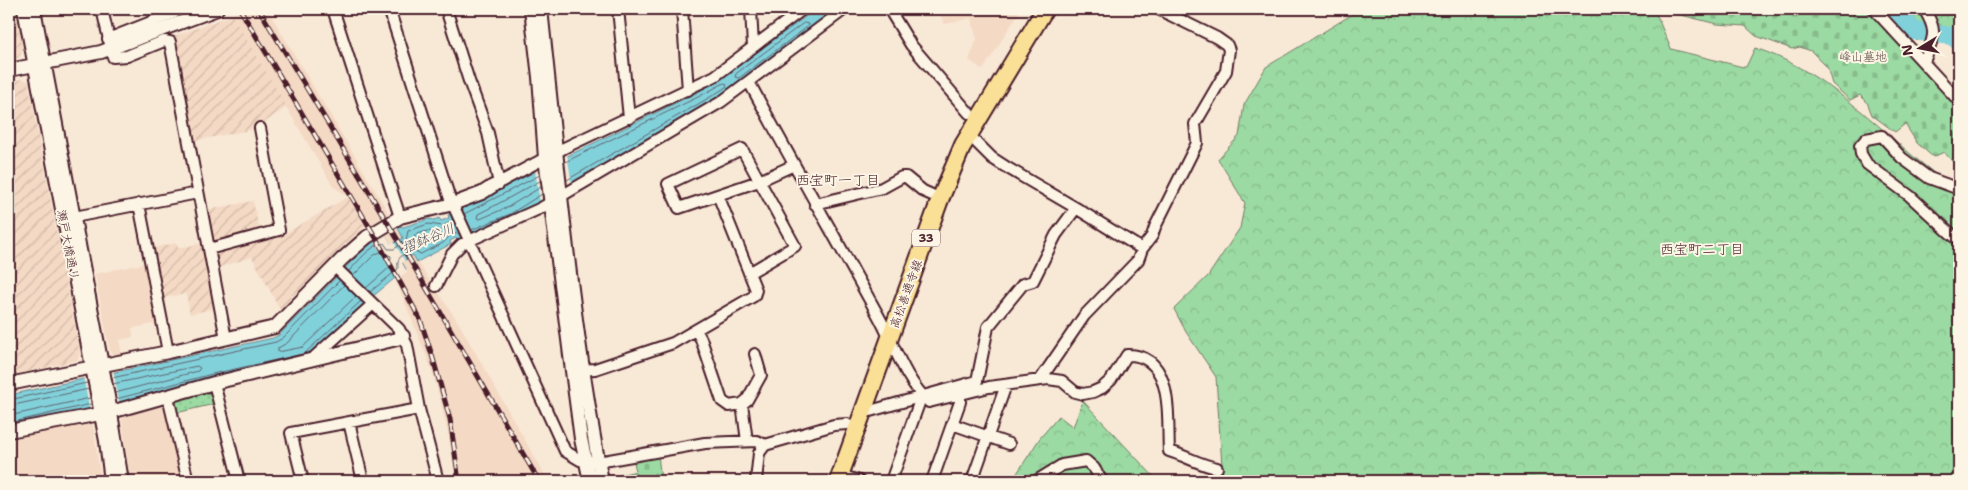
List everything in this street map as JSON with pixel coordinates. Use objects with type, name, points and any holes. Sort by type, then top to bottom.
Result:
[{"type":"main road","name":"高松善通寺線","points":[[835,479],[864,409],[886,333],[932,195],[951,146],[969,113],[1034,9]]},
{"type":"main road","name":"高松善通寺線","points":[[835,479],[848,424],[948,179],[969,135],[1045,9]]},
{"type":"street","name":"瀬戸大橋通り","points":[[24,9],[39,64],[74,217],[97,369]]},
{"type":"street","name":"瀬戸大橋通り","points":[[34,9],[39,64],[105,411],[122,481]]},
{"type":"street","points":[[102,9],[113,57],[117,58],[164,42],[170,42],[226,339]]},
{"type":"street","points":[[109,44],[174,13],[178,9]]},
{"type":"street","points":[[9,70],[39,64],[109,44],[217,9]]},
{"type":"street","points":[[333,9],[400,217]]},
{"type":"street","points":[[389,9],[454,208],[565,451],[591,462],[705,443],[757,441],[765,445]]},
{"type":"street","points":[[446,9],[488,133],[496,185]]},
{"type":"street","points":[[531,9],[577,370],[591,462],[590,481]]},
{"type":"street","points":[[541,9],[551,159]]},
{"type":"street","points":[[618,9],[630,118]]},
{"type":"street","points":[[682,9],[688,90]]},
{"type":"street","points":[[751,9],[753,47]]},
{"type":"street","points":[[9,384],[97,369],[274,327],[337,269],[357,244],[400,217],[454,208],[496,185],[688,90],[715,76],[803,9]]},
{"type":"street","points":[[436,286],[452,254],[468,239],[556,197],[721,102],[845,9]]},
{"type":"street","points":[[888,9],[911,45],[969,113]]},
{"type":"street","points":[[1040,380],[1084,316],[1138,260],[1142,249],[1152,236],[1198,143],[1195,124],[1226,71],[1229,50],[1227,45],[1217,38],[1158,9]]},
{"type":"street","points":[[1874,9],[1959,101]]},
{"type":"street","points":[[1924,9],[1930,18],[1934,34],[1924,62]]},
{"type":"street","points":[[748,82],[906,372],[929,402],[989,387],[1048,379],[1062,381],[1075,392],[1083,394],[1093,392],[1102,388],[1111,380],[1127,355],[1142,357],[1152,362],[1165,386],[1169,451],[1183,455],[1203,466],[1217,468]]},
{"type":"street","points":[[209,249],[279,230],[260,128]]},
{"type":"street","points":[[969,135],[992,158],[1142,249]]},
{"type":"street","points":[[1959,189],[1929,178],[1902,158],[1882,136],[1866,139],[1860,146],[1861,154],[1867,164],[1910,196],[1959,240]]},
{"type":"street","points":[[749,273],[794,246],[759,182],[742,149],[668,184],[679,208],[759,182],[794,165]]},
{"type":"street","points":[[815,204],[882,188],[906,176],[923,191],[932,195]]},
{"type":"street","points":[[74,217],[198,193]]},
{"type":"street","points":[[577,370],[595,368],[673,343],[754,296],[756,290],[718,195]]},
{"type":"street","points":[[139,204],[168,352]]},
{"type":"street","points":[[864,409],[870,412],[922,395],[977,381],[988,327],[1023,284],[1032,281],[1056,235],[1076,208]]},
{"type":"street","points":[[337,269],[399,329],[403,336],[407,345],[419,409],[438,481]]},
{"type":"street","points":[[311,360],[372,303]]},
{"type":"street","points":[[696,330],[701,339],[722,401],[729,406],[742,404],[747,400],[761,375],[755,354]]},
{"type":"street","points":[[9,432],[168,397],[214,383],[403,336]]},
{"type":"street","points":[[214,383],[238,481]]},
{"type":"street","points":[[972,481],[1006,385]]},
{"type":"street","points":[[891,481],[922,395]]},
{"type":"street","points":[[932,481],[960,402],[960,395]]},
{"type":"street","points":[[168,397],[188,481]]},
{"type":"street","points":[[742,404],[747,441]]},
{"type":"street","points":[[303,481],[291,433],[419,409]]},
{"type":"street","name":"瀬戸大橋通り","points":[[105,411],[106,441],[111,481]]},
{"type":"street","points":[[349,422],[363,481]]},
{"type":"street","points":[[756,481],[759,453],[765,445],[834,425],[848,424]]},
{"type":"street","points":[[952,424],[1009,444]]},
{"type":"street","points":[[1036,481],[1062,465],[1086,461],[1094,468],[1102,481]]},
{"type":"street","points":[[591,462],[602,481]]},
{"type":"street","points":[[835,479],[859,481]]},
{"type":"shaded area","points":[[9,9],[15,9],[23,51],[18,58],[9,59]]},
{"type":"shaded area","points":[[246,9],[267,9],[403,237],[391,245],[385,235],[374,241],[348,197],[333,186],[232,15]]},
{"type":"shaded area","points":[[937,9],[1021,9],[983,70],[969,60],[977,39],[971,18],[945,24]]},
{"type":"shaded area","points":[[232,15],[287,107],[255,129],[193,141],[174,39],[175,36]]},
{"type":"shaded area","points":[[22,79],[28,81],[80,354],[77,360],[9,376],[9,81]]},
{"type":"shaded area","points":[[348,197],[365,226],[361,229],[363,234],[344,245],[312,280],[311,284],[291,296],[289,306],[282,313],[252,257],[217,268],[214,255],[218,250],[282,232],[284,234]]},
{"type":"shaded area","points":[[253,201],[260,233],[216,245],[212,242],[206,210]]},
{"type":"shaded area","points":[[177,243],[178,248],[204,243],[216,308],[190,314],[186,294],[161,298],[151,248]]},
{"type":"shaded area","points":[[413,255],[458,322],[548,481],[456,481],[440,398],[430,365],[395,278],[406,269],[401,262]]},
{"type":"shaded area","points":[[147,263],[158,323],[132,328],[133,337],[119,340],[122,355],[116,356],[110,352],[95,274]]},
{"type":"shaded area","points":[[160,405],[166,410],[184,481],[130,481],[122,419],[125,415]]},
{"type":"shaded area","points":[[89,423],[93,425],[101,481],[9,481],[9,439]]},
{"type":"green space","points":[[1357,9],[1654,9],[1671,49],[1746,67],[1755,48],[1799,68],[1840,94],[1959,193],[1959,481],[1223,481],[1216,377],[1186,332],[1174,309],[1208,276],[1240,228],[1245,203],[1218,159],[1239,136],[1244,105],[1266,67],[1356,12]]},
{"type":"green space","name":"峰山墓地","points":[[1665,9],[1867,9],[1898,37],[1959,108],[1959,169],[1944,152],[1933,157],[1917,143],[1905,124],[1895,132],[1872,115],[1867,102],[1860,95],[1850,100],[1832,84],[1827,67],[1811,51],[1800,47],[1792,49],[1756,36],[1745,26],[1717,24],[1669,12]]},
{"type":"green space","points":[[1885,9],[1959,9],[1959,41],[1937,22],[1917,41]]},
{"type":"green space","points":[[206,392],[212,395],[214,404],[176,413],[174,406],[178,399]]},
{"type":"green space","points":[[1083,401],[1155,478],[1154,481],[1012,481],[1040,438],[1059,416],[1073,427]]},
{"type":"green space","points":[[658,454],[661,481],[621,481],[620,475],[636,471],[633,458]]},
{"type":"water","points":[[816,9],[840,9],[715,101],[510,220],[458,241],[456,238],[450,241],[451,244],[417,262],[413,255],[402,262],[406,269],[372,297],[310,356],[9,428],[9,395],[273,338],[279,335],[366,247],[385,235],[391,245],[403,238],[398,228],[401,226],[429,219],[439,218],[441,221],[449,218],[448,215],[698,92],[723,77]]},
{"type":"pier","points":[[567,154],[572,185],[540,202],[535,170]]},
{"type":"pier","points":[[385,234],[391,244],[394,242],[405,261],[402,263],[407,272],[396,279],[374,241]]},
{"type":"pier","points":[[113,370],[120,405],[90,411],[83,376]]},
{"type":"waterway","name":"摺鉢谷川","points":[[1895,9],[1914,31],[1952,36],[1959,42]]},
{"type":"railway","points":[[240,9],[376,238],[420,319],[450,419],[459,481]]},
{"type":"railway","points":[[259,9],[410,260],[539,481]]},
{"type":"district","name":"西宝町一丁目","points":[[838,180]]},
{"type":"district","name":"西宝町二丁目","points":[[1702,249]]}]
